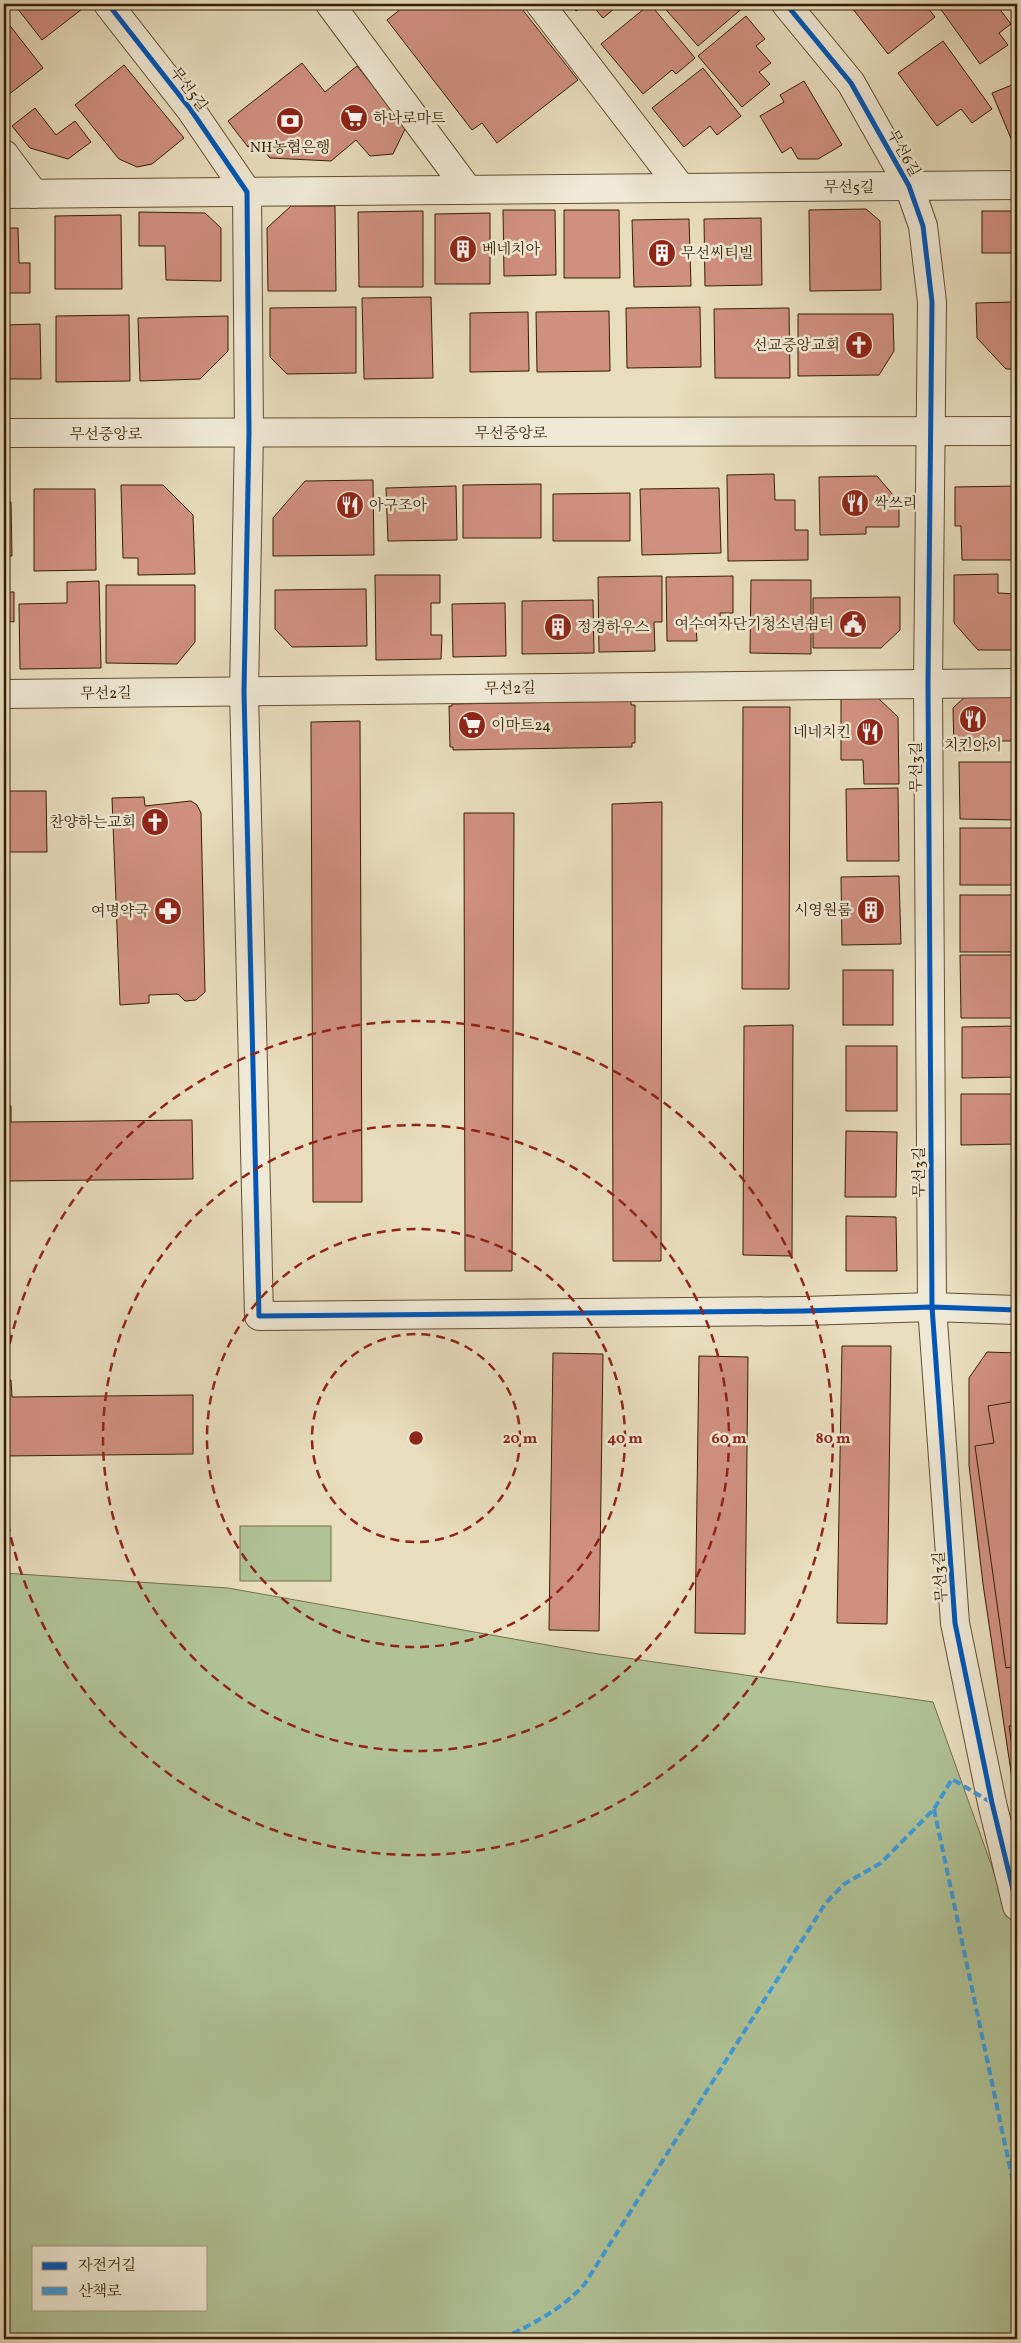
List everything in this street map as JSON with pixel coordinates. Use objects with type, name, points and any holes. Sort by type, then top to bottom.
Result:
[{"type":"street","name":"무선5길","points":[[108,4],[191,110],[247,192]]},
{"type":"street","points":[[330,4],[468,190]]},
{"type":"street","points":[[540,4],[681,188]]},
{"type":"street","name":"무선6길","points":[[786,4],[851,83],[909,186],[923,226],[932,302],[932,431]]},
{"type":"street","points":[[4,154],[34,194]]},
{"type":"street","name":"무선5길","points":[[4,194],[1017,185]]},
{"type":"street","points":[[247,192],[249,434],[244,692],[258,1316],[804,1311],[932,1307],[1017,1310]]},
{"type":"street","name":"무선3길","points":[[932,431],[928,684],[932,1307],[955,1622],[992,1803],[1017,1906]]},
{"type":"street","name":"무선중앙로","points":[[4,433],[1017,431]]},
{"type":"street","name":"무선2길","points":[[4,694],[1017,683]]},
{"type":"green space","points":[[240,1526],[331,1526],[331,1581],[240,1581]]},
{"type":"green space","points":[[4,1573],[228,1588],[592,1653],[933,1702],[1017,1937],[1017,2339],[4,2339]]},
{"type":"building","points":[[14,4],[84,4],[86,6],[42,40]]},
{"type":"building","points":[[407,4],[518,4],[578,80],[497,143],[482,123],[472,130],[387,20]]},
{"type":"building","points":[[570,4],[585,4],[576,11]]},
{"type":"building","points":[[591,4],[620,4],[603,18]]},
{"type":"building","points":[[650,4],[695,58],[676,74],[672,70],[643,94],[601,44]]},
{"type":"building","points":[[661,4],[743,4],[745,6],[698,46]]},
{"type":"building","points":[[849,4],[925,4],[935,17],[888,54]]},
{"type":"building","points":[[937,4],[1002,4],[998,7],[1011,24],[999,33],[1008,45],[980,64]]},
{"type":"building","points":[[746,16],[765,39],[756,46],[771,63],[759,72],[770,84],[742,107],[698,56]]},
{"type":"building","points":[[4,18],[43,68],[4,98]]},
{"type":"building","points":[[943,41],[992,109],[972,123],[961,109],[937,126],[898,73]]},
{"type":"building","points":[[302,63],[325,92],[357,66],[406,127],[393,154],[370,156],[356,140],[331,161],[270,158],[256,141],[248,147],[228,121]]},
{"type":"building","points":[[124,65],[184,138],[152,164],[137,167],[119,159],[75,105]]},
{"type":"building","points":[[703,68],[741,116],[717,135],[710,126],[684,147],[652,108]]},
{"type":"building","points":[[804,81],[842,145],[818,159],[798,159],[791,147],[782,153],[760,116],[784,102],[780,95]]},
{"type":"building","points":[[1017,83],[1017,153],[992,93]]},
{"type":"building","points":[[35,108],[56,135],[75,121],[91,142],[68,159],[30,148],[12,126]]},
{"type":"building","points":[[291,206],[335,206],[336,291],[268,291],[267,228]]},
{"type":"building","points":[[866,209],[880,221],[881,290],[810,291],[809,210]]},
{"type":"building","points":[[503,210],[555,210],[556,275],[504,276]]},
{"type":"building","points":[[564,210],[619,210],[620,278],[564,278]]},
{"type":"building","points":[[423,211],[423,287],[359,287],[358,212]]},
{"type":"building","points":[[982,211],[1017,211],[1017,253],[982,253]]},
{"type":"building","points":[[139,212],[205,213],[221,228],[221,281],[166,280],[165,246],[139,246]]},
{"type":"building","name":"베네치아","points":[[490,213],[490,284],[435,284],[435,214]]},
{"type":"building","points":[[121,215],[122,289],[55,289],[55,216]]},
{"type":"building","points":[[761,218],[762,285],[705,286],[704,219]]},
{"type":"building","name":"무선씨티빌","points":[[689,219],[691,286],[634,287],[632,220]]},
{"type":"building","points":[[4,228],[18,228],[19,263],[30,263],[30,293],[4,293]]},
{"type":"building","points":[[431,297],[433,378],[364,379],[362,298]]},
{"type":"building","points":[[1014,302],[1015,322],[1017,322],[1017,369],[1006,369],[977,338],[976,303]]},
{"type":"building","points":[[356,307],[356,373],[287,374],[270,357],[270,308]]},
{"type":"building","points":[[700,307],[701,367],[627,368],[626,308]]},
{"type":"building","points":[[789,308],[790,378],[715,378],[714,309]]},
{"type":"building","points":[[609,311],[610,371],[537,372],[536,312]]},
{"type":"building","points":[[528,312],[529,371],[470,372],[470,313]]},
{"type":"building","points":[[798,314],[893,314],[894,351],[879,375],[798,376]]},
{"type":"building","points":[[129,315],[130,381],[56,382],[56,316]]},
{"type":"building","points":[[228,316],[228,351],[200,379],[140,381],[138,318]]},
{"type":"building","points":[[40,324],[41,379],[4,379],[4,325]]},
{"type":"building","points":[[774,474],[775,500],[795,500],[795,530],[808,530],[808,560],[728,561],[727,475]]},
{"type":"building","points":[[877,476],[899,502],[899,527],[866,527],[866,534],[820,535],[819,477]]},
{"type":"building","points":[[373,480],[374,555],[273,556],[273,518],[305,481]]},
{"type":"building","points":[[541,484],[541,538],[463,538],[463,485]]},
{"type":"building","points":[[121,485],[163,485],[193,515],[195,574],[138,575],[138,558],[123,558]]},
{"type":"building","points":[[456,486],[457,540],[388,541],[386,488]]},
{"type":"building","points":[[1017,486],[1017,560],[962,560],[961,526],[955,526],[955,487]]},
{"type":"building","points":[[719,488],[721,553],[642,555],[640,489]]},
{"type":"building","points":[[34,489],[95,489],[96,570],[34,571]]},
{"type":"building","points":[[630,493],[630,541],[553,541],[553,494]]},
{"type":"building","points":[[11,502],[12,556],[4,556],[4,503]]},
{"type":"building","points":[[998,574],[998,593],[1017,594],[1017,650],[978,650],[954,623],[954,575]]},
{"type":"building","points":[[375,575],[440,575],[440,603],[431,603],[431,635],[442,635],[441,659],[376,660]]},
{"type":"building","points":[[662,576],[662,622],[654,622],[655,651],[599,652],[598,577]]},
{"type":"building","points":[[733,576],[733,613],[720,613],[721,627],[696,627],[697,641],[667,641],[666,577]]},
{"type":"building","points":[[751,580],[811,580],[811,654],[750,653]]},
{"type":"building","points":[[99,581],[101,668],[20,669],[19,604],[67,603],[67,582]]},
{"type":"building","points":[[106,585],[195,585],[195,642],[177,664],[106,663]]},
{"type":"building","points":[[366,589],[367,646],[292,647],[275,629],[275,590]]},
{"type":"building","points":[[4,592],[14,592],[14,622],[7,621],[7,662],[4,662]]},
{"type":"building","points":[[900,597],[900,630],[881,648],[813,648],[813,598]]},
{"type":"building","name":"정경하우스","points":[[593,600],[594,653],[522,654],[522,601]]},
{"type":"building","points":[[505,603],[506,656],[453,657],[452,604]]},
{"type":"building","points":[[1017,694],[1017,741],[988,741],[988,750],[954,751],[953,708],[967,695]]},
{"type":"building","points":[[878,698],[898,717],[899,784],[864,784],[863,760],[841,760],[841,699]]},
{"type":"building","points":[[631,701],[631,705],[635,705],[635,743],[632,743],[632,747],[453,750],[453,747],[450,747],[449,706],[452,706],[452,704]]},
{"type":"building","points":[[743,707],[790,707],[789,989],[742,989]]},
{"type":"building","points":[[360,721],[362,1202],[313,1202],[311,722]]},
{"type":"building","points":[[959,762],[1017,762],[1017,820],[960,819]]},
{"type":"building","points":[[898,788],[899,861],[847,861],[846,789]]},
{"type":"building","points":[[4,791],[46,791],[47,852],[4,852]]},
{"type":"building","points":[[144,797],[145,806],[191,801],[197,805],[201,813],[205,992],[196,1000],[185,1001],[178,994],[149,995],[149,1003],[120,1005],[112,798]]},
{"type":"building","points":[[662,802],[661,1261],[613,1261],[612,804]]},
{"type":"building","points":[[464,813],[514,813],[512,1271],[465,1271]]},
{"type":"building","points":[[960,828],[1017,828],[1017,885],[960,885]]},
{"type":"building","name":"시영원룸","points":[[899,876],[901,944],[842,945],[841,877]]},
{"type":"building","points":[[960,895],[1017,895],[1017,952],[960,952]]},
{"type":"building","points":[[960,955],[1012,955],[1012,1018],[961,1018]]},
{"type":"building","points":[[843,970],[893,970],[893,1025],[843,1025]]},
{"type":"building","points":[[793,1025],[792,1256],[743,1255],[744,1026]]},
{"type":"building","points":[[1017,1026],[1017,1077],[962,1078],[962,1027]]},
{"type":"building","points":[[846,1046],[897,1046],[897,1111],[846,1111]]},
{"type":"building","points":[[961,1094],[1017,1094],[1017,1144],[961,1145]]},
{"type":"building","points":[[4,1106],[11,1106],[11,1122],[192,1120],[193,1179],[4,1181]]},
{"type":"building","points":[[846,1131],[897,1132],[896,1197],[845,1197]]},
{"type":"building","points":[[846,1216],[896,1217],[897,1271],[846,1271]]},
{"type":"building","points":[[842,1346],[891,1346],[887,1624],[837,1623]]},
{"type":"building","points":[[987,1352],[1017,1353],[1017,1812],[983,1584],[969,1465],[969,1378]]},
{"type":"building","points":[[553,1353],[603,1354],[599,1631],[549,1630]]},
{"type":"building","points":[[699,1356],[748,1357],[745,1634],[695,1633]]},
{"type":"building","points":[[4,1380],[11,1380],[12,1397],[193,1395],[193,1454],[4,1456]]},
{"type":"building","points":[[1017,1401],[1017,1666],[1006,1668],[975,1446],[994,1443],[988,1406]]},
{"type":"building","points":[[1017,1724],[1017,1758],[1014,1759],[1009,1726]]},
{"type":"marked path","points":[[502,2339],[556,2309],[584,2285],[825,1904],[844,1884],[881,1863],[934,1809],[952,1779],[992,1803]]},
{"type":"marked path","points":[[934,1809],[1017,2201]]},
{"type":"cycle path","points":[[108,4],[191,110],[247,192],[249,433],[244,692],[259,1316],[804,1311],[932,1307],[1017,1310]]},
{"type":"cycle path","points":[[786,4],[851,83],[909,186],[923,226],[932,302],[928,684],[932,1307],[955,1623],[992,1803],[1017,1906]]},
{"type":"place","name":"하나로마트","points":[[354,118]]},
{"type":"place","name":"NH농협은행","points":[[290,121]]},
{"type":"place","name":"베네치아","points":[[463,249]]},
{"type":"place","name":"무선씨티빌","points":[[662,253]]},
{"type":"place","name":"선교중앙교회","points":[[859,345]]},
{"type":"place","name":"싹쓰리","points":[[855,503]]},
{"type":"place","name":"아구조아","points":[[350,505]]},
{"type":"place","name":"여수여자단기청소년쉼터","points":[[853,624]]},
{"type":"place","name":"정경하우스","points":[[558,627]]},
{"type":"place","name":"치킨아이","points":[[973,719]]},
{"type":"place","name":"이마트24","points":[[472,725]]},
{"type":"place","name":"네네치킨","points":[[870,732]]},
{"type":"place","name":"찬양하는교회","points":[[155,822]]},
{"type":"place","name":"시영원룸","points":[[871,910]]},
{"type":"place","name":"여명약국","points":[[168,911]]}]
